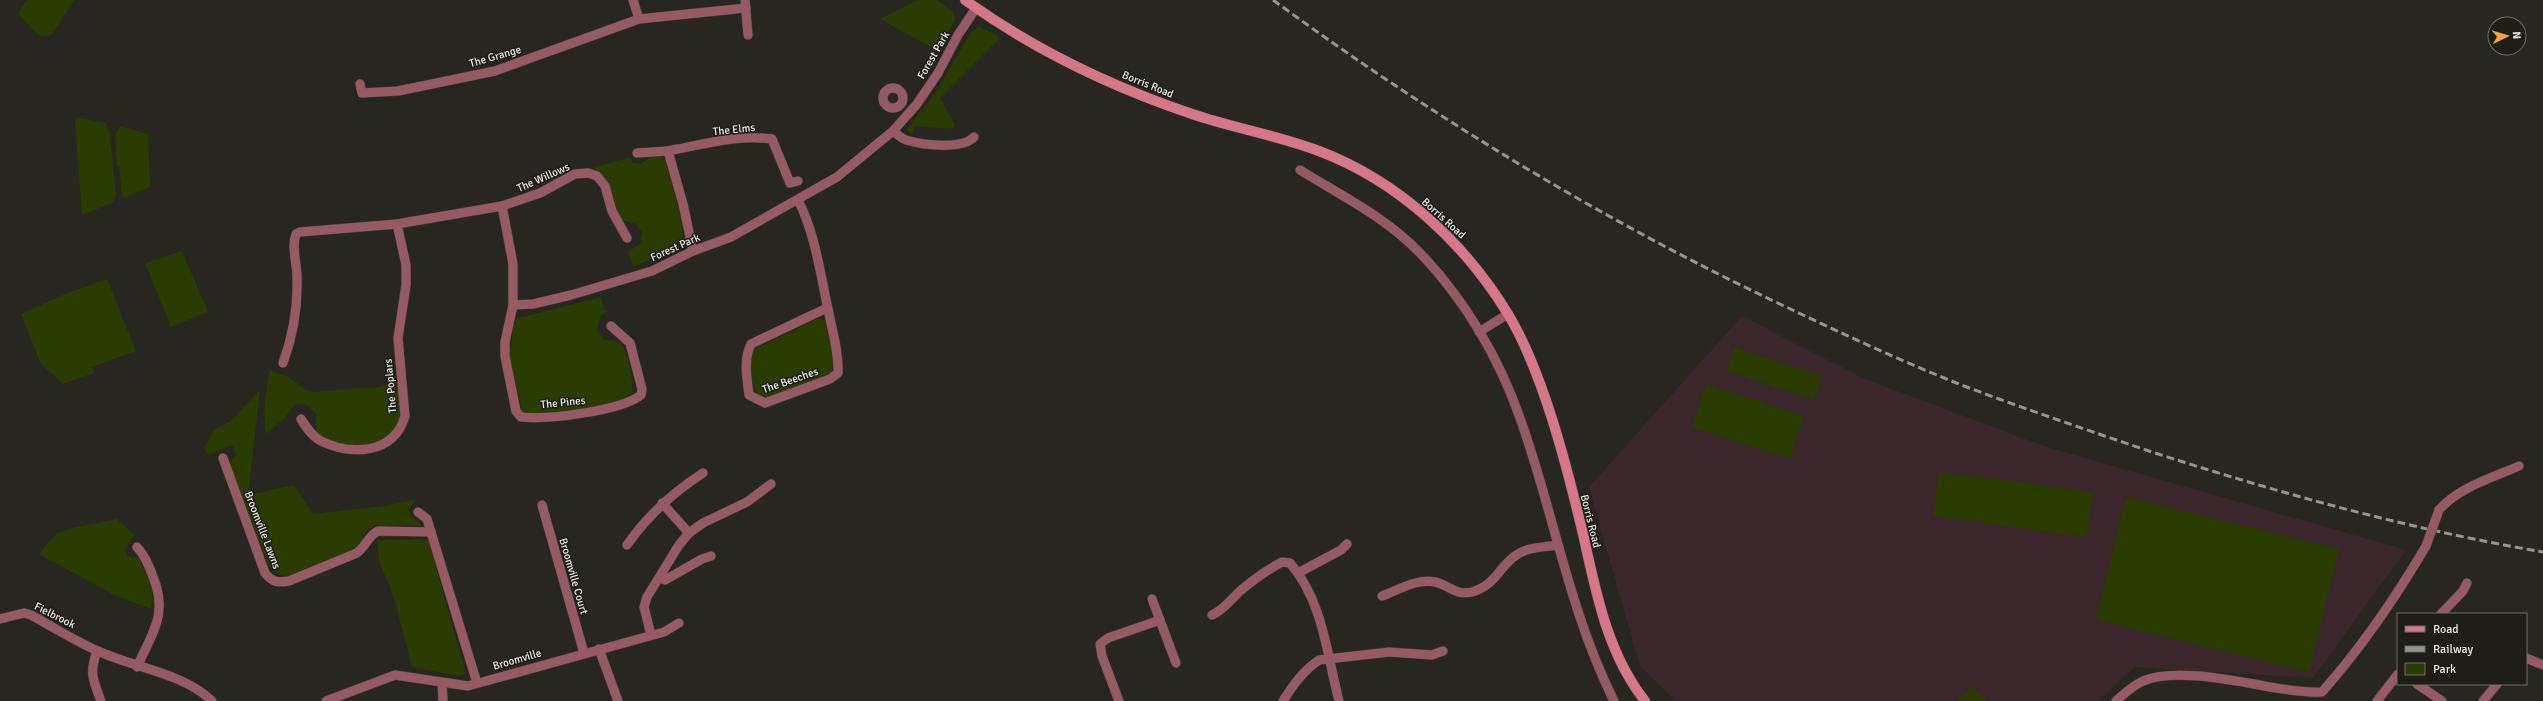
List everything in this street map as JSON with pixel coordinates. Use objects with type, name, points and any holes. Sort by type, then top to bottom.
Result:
[{"type":"street","points":[[633,0],[639,19]]},
{"type":"street","name":"Borris Road","points":[[965,0],[1039,47],[1143,96],[1190,113],[1318,150],[1373,178],[1427,217],[1445,233],[1466,255],[1508,314],[1535,372],[1550,418],[1582,531],[1599,606],[1610,638],[1626,671],[1645,701]]},
{"type":"street","name":"The Grange","points":[[360,84],[362,93],[398,91],[495,71],[639,19],[745,4],[748,35]]},
{"type":"street","name":"Forest Park","points":[[513,305],[551,300],[619,282],[652,271],[694,251],[731,237],[798,200],[855,164],[893,131],[909,113],[938,73],[958,35],[976,8]]},
{"type":"street","points":[[900,105],[909,113]]},
{"type":"street","points":[[893,131],[905,140],[957,146],[968,142],[974,137]]},
{"type":"street","name":"The Elms","points":[[638,153],[668,151],[738,139],[759,137],[772,139],[790,183],[798,181]]},
{"type":"street","points":[[668,151],[682,198],[694,251]]},
{"type":"street","points":[[1300,170],[1383,220],[1401,236],[1440,275],[1479,332],[1502,373],[1520,417],[1556,545],[1581,624],[1614,701]]},
{"type":"street","name":"The Willows","points":[[502,206],[540,193],[575,174],[588,173],[596,176],[605,186],[612,211],[627,238]]},
{"type":"street","name":"The Beeches","points":[[798,200],[806,214],[816,252],[828,308],[837,352],[838,373],[830,379],[765,403],[749,396],[746,364],[747,353],[752,344],[828,308]]},
{"type":"street","points":[[283,363],[291,337],[296,299],[298,278],[294,245],[296,234],[397,224],[502,206],[513,264],[513,305]]},
{"type":"street","name":"The Poplars","points":[[301,419],[318,440],[350,450],[370,449],[385,445],[402,426],[405,416],[398,338],[405,292],[406,265],[397,224]]},
{"type":"street","name":"The Pines","points":[[513,305],[504,342],[505,362],[516,411],[521,417],[586,413],[628,401],[641,395],[642,389],[630,343],[611,326]]},
{"type":"street","points":[[1479,332],[1508,314]]},
{"type":"street","name":"Broomville Lawns","points":[[223,458],[265,573],[271,580],[278,583],[288,581],[357,553],[363,549],[371,535],[378,531],[430,532]]},
{"type":"street","points":[[2116,701],[2131,688],[2144,681],[2174,677],[2209,677],[2304,692],[2322,692],[2386,608],[2426,546],[2439,510],[2446,501],[2462,491],[2520,466]]},
{"type":"street","points":[[627,545],[640,527],[662,503],[703,474]]},
{"type":"street","points":[[651,635],[644,607],[647,597],[670,558],[689,533],[723,512],[747,502],[771,484]]},
{"type":"street","points":[[662,503],[689,533]]},
{"type":"street","name":"Broomville Court","points":[[542,505],[584,653]]},
{"type":"street","points":[[418,512],[427,519],[477,683]]},
{"type":"street","points":[[1298,573],[1341,550],[1347,544]]},
{"type":"street","points":[[1382,596],[1425,581],[1435,582],[1461,593],[1470,592],[1486,587],[1517,554],[1531,548],[1556,545]]},
{"type":"street","points":[[137,547],[145,556],[154,579],[160,596],[161,609],[137,667]]},
{"type":"street","points":[[658,578],[665,580],[711,556]]},
{"type":"street","points":[[1212,615],[1221,611],[1238,593],[1263,572],[1282,562],[1290,564],[1298,573],[1320,621],[1339,701]]},
{"type":"street","points":[[2443,613],[2464,590],[2467,583]]},
{"type":"street","points":[[1152,599],[1176,663]]},
{"type":"street","name":"Fielbrook","points":[[0,619],[24,613],[31,615],[97,651],[137,667],[187,682],[212,701]]},
{"type":"street","points":[[1119,701],[1102,656],[1100,644],[1108,638],[1160,620]]},
{"type":"street","name":"Broomville","points":[[326,701],[395,675],[460,686],[477,683],[664,632],[679,623]]},
{"type":"street","points":[[599,649],[618,701]]},
{"type":"street","points":[[97,651],[92,668],[92,677],[101,701]]},
{"type":"street","points":[[1283,701],[1293,684],[1310,667],[1328,658],[1389,652],[1432,655],[1443,651]]},
{"type":"street","points":[[2527,658],[2543,665]]},
{"type":"street","points":[[2377,701],[2397,675]]},
{"type":"street","points":[[442,683],[443,701]]},
{"type":"street","points":[[2418,685],[2442,701]]},
{"type":"street","points":[[2483,701],[2496,685]]},
{"type":"shaded area","points":[[1742,316],[1865,379],[2047,447],[2406,550],[2313,678],[2134,667],[2099,701],[1676,701],[1640,666],[1589,487]]},
{"type":"green space","points":[[27,0],[74,0],[51,36],[38,35],[20,16],[19,12]]},
{"type":"green space","points":[[918,0],[937,0],[954,13],[955,20],[938,51],[880,19]]},
{"type":"green space","points":[[979,27],[1001,37],[940,98],[955,125],[953,129],[914,126],[913,134],[909,133],[907,129],[936,92],[971,32]]},
{"type":"green space","points":[[77,117],[106,123],[110,134],[116,195],[112,203],[82,215],[75,121]]},
{"type":"green space","points":[[120,126],[148,134],[150,187],[125,198],[122,195],[119,165],[117,166],[115,134]]},
{"type":"green space","points":[[654,155],[661,156],[665,160],[681,217],[684,242],[672,250],[633,267],[628,252],[640,244],[643,234],[635,223],[623,220],[619,215],[616,210],[608,183],[595,171],[595,167],[631,157],[632,162],[640,164]]},
{"type":"green space","points":[[182,251],[208,312],[171,327],[145,263]]},
{"type":"green space","points":[[107,279],[136,351],[92,367],[94,373],[63,384],[41,364],[21,314],[65,294]]},
{"type":"green space","points":[[601,297],[604,310],[608,311],[601,315],[597,329],[604,340],[618,342],[624,348],[631,376],[633,389],[632,393],[624,398],[597,406],[562,412],[523,414],[509,355],[515,319]]},
{"type":"green space","points":[[820,318],[827,322],[834,350],[834,364],[832,371],[828,376],[768,397],[758,395],[751,378],[751,359],[756,348]]},
{"type":"green space","points":[[1734,347],[1822,376],[1814,400],[1727,371]]},
{"type":"green space","points":[[270,369],[288,377],[303,388],[312,392],[378,387],[396,383],[400,400],[400,417],[396,429],[387,437],[377,442],[364,445],[338,443],[316,434],[316,414],[307,406],[295,404],[284,419],[266,434],[264,409]]},
{"type":"green space","points":[[1707,384],[1804,416],[1790,459],[1692,427]]},
{"type":"green space","points":[[260,390],[248,495],[294,485],[313,514],[385,506],[416,499],[409,510],[411,516],[422,525],[374,526],[367,530],[355,549],[286,577],[274,572],[269,565],[233,473],[230,462],[236,454],[232,445],[208,455],[204,447],[215,429],[231,421]]},
{"type":"green space","points":[[1939,472],[2093,492],[2087,537],[1933,516]]},
{"type":"green space","points":[[2126,497],[2339,549],[2309,672],[2096,620]]},
{"type":"green space","points":[[117,519],[134,535],[125,550],[127,556],[139,558],[153,591],[151,609],[114,595],[39,554],[56,534],[72,528]]},
{"type":"green space","points":[[428,539],[466,674],[458,676],[412,667],[394,598],[379,561],[377,540]]},
{"type":"green space","points":[[1972,686],[1987,701],[1957,701]]},
{"type":"railway","points":[[1273,0],[1395,86],[1521,165],[1586,203],[1717,273],[1896,358],[1964,386],[2033,411],[2149,451],[2246,481],[2344,509],[2393,521],[2493,543],[2543,552]]}]
